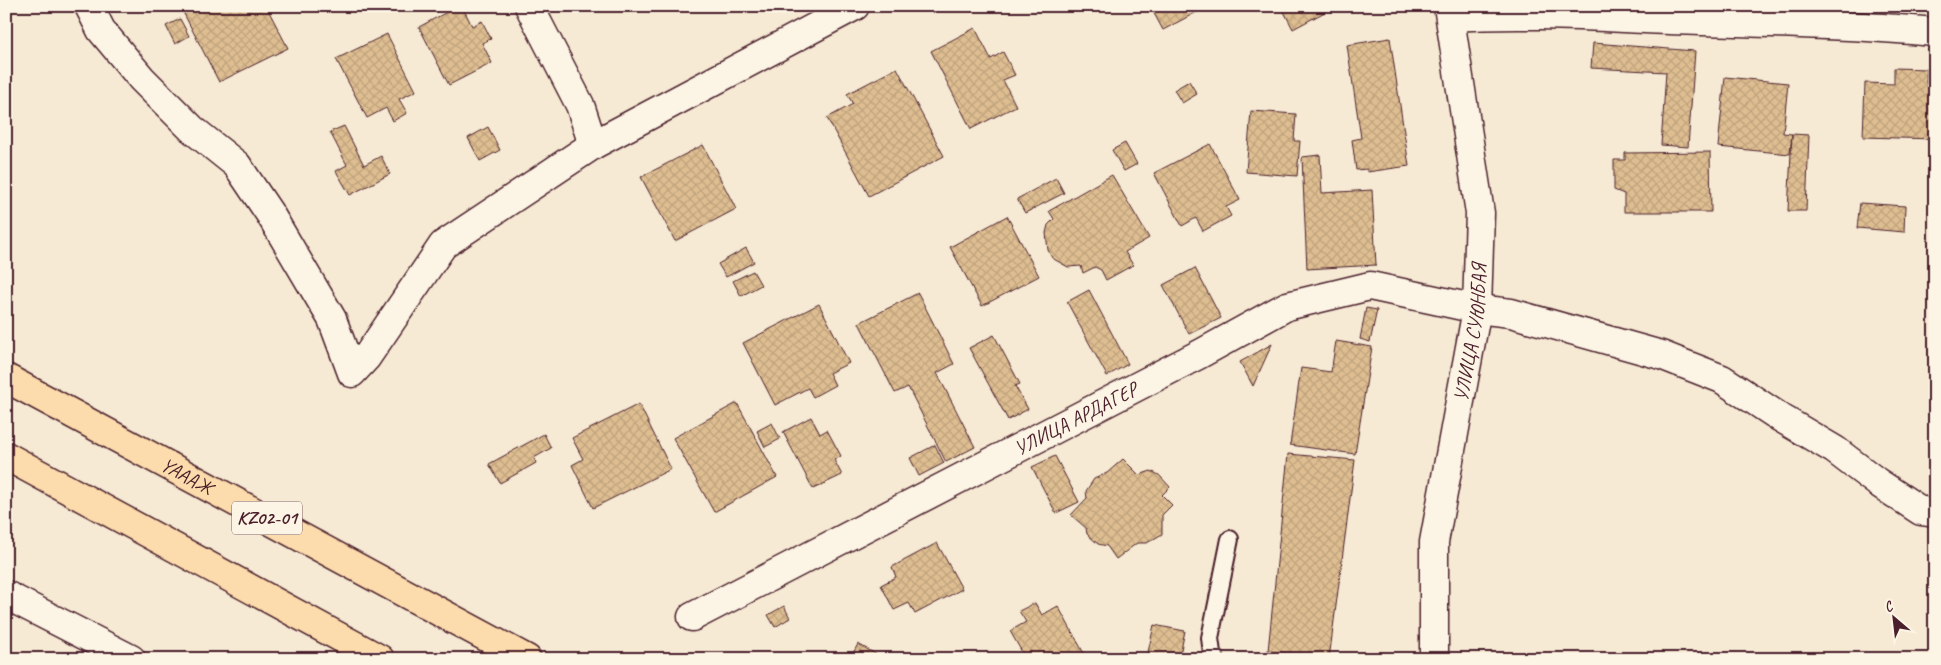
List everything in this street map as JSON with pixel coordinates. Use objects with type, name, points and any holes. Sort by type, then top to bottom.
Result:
[{"type":"highway","name":"ҮАААЖ","points":[[6,378],[527,659]]},
{"type":"highway","points":[[6,456],[380,659]]},
{"type":"street","points":[[89,6],[101,30],[142,79],[192,129],[237,164],[283,236],[332,319],[352,373],[366,358],[444,245],[593,145],[855,6]]},
{"type":"street","points":[[529,6],[580,105],[593,145]]},
{"type":"street","points":[[1449,12],[1876,27],[1935,32]]},
{"type":"street","name":"УЛИЦА СУЮНБАЯ","points":[[1434,659],[1434,542],[1476,309],[1480,212],[1449,12]]},
{"type":"street","name":"УЛИЦА АРДАГЕР","points":[[692,616],[1191,358],[1287,306],[1370,286],[1476,309],[1511,313],[1661,355],[1722,379],[1781,418],[1835,450],[1877,482],[1921,511],[1935,513]]},
{"type":"street","points":[[6,595],[131,659]]},
{"type":"lane","points":[[1216,659],[1212,653],[1210,638],[1230,539]]},
{"type":"building","points":[[184,6],[266,6],[288,48],[219,82],[181,8]]},
{"type":"building","points":[[458,6],[462,6],[472,26],[482,21],[491,39],[482,43],[492,63],[449,85],[419,27]]},
{"type":"building","points":[[1150,6],[1208,6],[1163,30]]},
{"type":"building","points":[[1281,6],[1336,6],[1293,29]]},
{"type":"building","points":[[180,19],[189,36],[175,44],[166,26]]},
{"type":"building","points":[[975,28],[991,59],[1003,52],[1015,75],[1003,80],[1016,106],[971,129],[931,51]]},
{"type":"building","points":[[387,34],[416,91],[399,99],[407,113],[393,121],[386,108],[367,118],[336,59]]},
{"type":"building","points":[[1390,38],[1409,166],[1367,172],[1367,169],[1356,170],[1352,140],[1361,138],[1347,45]]},
{"type":"building","points":[[1593,43],[1695,51],[1688,147],[1661,145],[1666,72],[1591,68]]},
{"type":"building","points":[[897,68],[944,156],[869,196],[827,118],[853,104],[847,94]]},
{"type":"building","points":[[1894,68],[1927,69],[1926,83],[1935,83],[1935,139],[1863,137],[1865,83],[1894,84]]},
{"type":"building","points":[[1725,77],[1788,83],[1783,133],[1792,134],[1790,154],[1718,147]]},
{"type":"building","points":[[1189,81],[1197,94],[1182,103],[1174,90]]},
{"type":"building","points":[[1251,111],[1296,114],[1294,141],[1300,141],[1297,176],[1246,172]]},
{"type":"building","points":[[344,126],[364,165],[381,156],[390,174],[350,195],[336,171],[347,165],[330,132]]},
{"type":"building","points":[[488,127],[500,150],[480,161],[468,138]]},
{"type":"building","points":[[1792,134],[1809,135],[1806,211],[1788,211]]},
{"type":"building","points":[[1125,143],[1137,164],[1124,171],[1112,150]]},
{"type":"building","points":[[1210,144],[1240,200],[1226,207],[1231,216],[1203,231],[1196,218],[1182,226],[1154,173]]},
{"type":"building","points":[[703,145],[736,209],[675,241],[641,177]]},
{"type":"building","points":[[1710,152],[1711,212],[1624,212],[1624,194],[1614,190],[1614,160],[1625,160],[1625,153]]},
{"type":"building","points":[[1320,155],[1322,193],[1372,190],[1376,265],[1307,269],[1302,157]]},
{"type":"building","points":[[1112,175],[1149,238],[1125,252],[1133,265],[1106,280],[1101,270],[1095,267],[1083,273],[1081,266],[1068,267],[1052,258],[1048,250],[1046,233],[1048,225],[1054,219],[1049,211]]},
{"type":"building","points":[[1056,178],[1064,193],[1025,213],[1017,199]]},
{"type":"building","points":[[1860,203],[1905,206],[1904,232],[1857,228]]},
{"type":"building","points":[[1007,216],[1039,276],[982,306],[950,247]]},
{"type":"building","points":[[746,248],[754,262],[726,277],[718,264]]},
{"type":"building","points":[[1195,268],[1221,318],[1189,334],[1163,285]]},
{"type":"building","points":[[753,271],[761,285],[741,296],[733,281]]},
{"type":"building","points":[[1089,290],[1128,364],[1107,376],[1067,302]]},
{"type":"building","points":[[918,293],[954,364],[937,373],[975,447],[946,462],[908,387],[895,393],[859,323]]},
{"type":"building","points":[[819,304],[849,363],[829,373],[835,385],[813,397],[808,388],[775,405],[743,343]]},
{"type":"building","points":[[1366,308],[1377,310],[1370,342],[1360,339]]},
{"type":"building","points":[[994,335],[1020,384],[1015,386],[1028,409],[1008,420],[969,348]]},
{"type":"building","points":[[1336,341],[1372,347],[1355,454],[1290,445],[1301,368],[1331,372]]},
{"type":"building","points":[[1272,344],[1253,386],[1240,362]]},
{"type":"building","points":[[737,403],[777,477],[714,512],[673,438]]},
{"type":"building","points":[[639,404],[671,469],[593,508],[572,465],[583,459],[572,438]]},
{"type":"building","points":[[811,417],[820,434],[827,430],[841,456],[834,460],[842,475],[813,489],[783,432]]},
{"type":"building","points":[[772,423],[780,439],[765,447],[757,431]]},
{"type":"building","points":[[544,434],[551,448],[534,458],[536,463],[500,483],[489,464]]},
{"type":"building","points":[[935,445],[944,463],[919,476],[910,458]]},
{"type":"building","points":[[1288,454],[1355,460],[1329,659],[1301,659],[1301,654],[1268,651]]},
{"type":"building","points":[[1055,456],[1079,502],[1056,513],[1032,467]]},
{"type":"building","points":[[1123,459],[1139,475],[1151,471],[1159,475],[1170,487],[1162,495],[1172,505],[1162,515],[1162,534],[1147,543],[1137,543],[1116,559],[1107,546],[1098,544],[1087,534],[1086,528],[1071,515],[1087,498],[1086,491],[1094,479],[1107,473]]},
{"type":"building","points":[[937,543],[962,589],[915,614],[909,603],[894,610],[881,585],[896,577],[892,567]]},
{"type":"building","points":[[1035,603],[1042,615],[1058,606],[1087,659],[1026,659],[1010,631],[1026,622],[1019,611]]},
{"type":"building","points":[[784,606],[790,618],[775,627],[768,615]]},
{"type":"building","points":[[1154,625],[1185,631],[1179,659],[1147,657]]},
{"type":"building","points":[[858,644],[881,657],[880,659],[850,659]]}]
